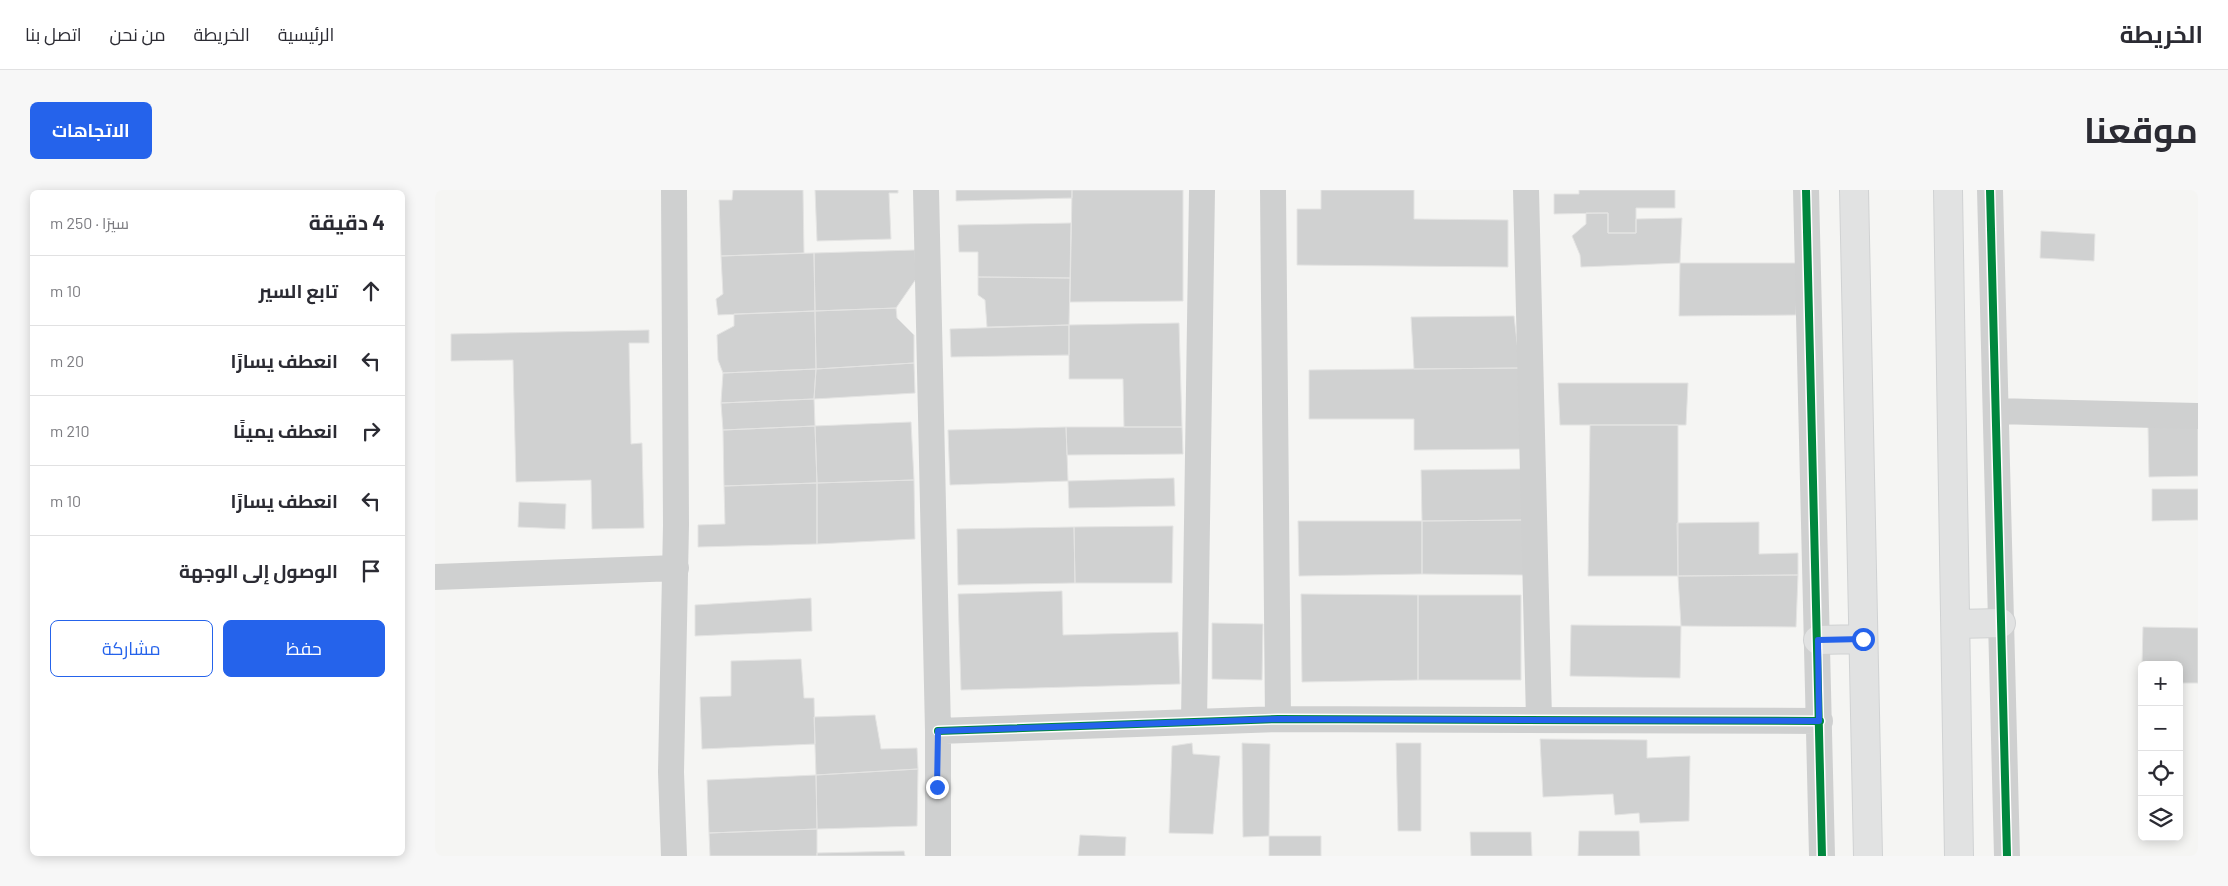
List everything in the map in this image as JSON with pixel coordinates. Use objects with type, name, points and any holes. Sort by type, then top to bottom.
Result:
[{"type":"main road","points":[[1854,190],[1868,856]]},
{"type":"main road","points":[[1948,190],[1959,856]]},
{"type":"main road","points":[[1956,624],[2001,623]]},
{"type":"main road","points":[[1818,640],[1863,639]]},
{"type":"street","points":[[673,190],[676,568],[671,772],[674,856]]},
{"type":"street","points":[[926,190],[938,731],[937,856]]},
{"type":"street","points":[[1193,722],[1202,190]]},
{"type":"street","points":[[1273,190],[1278,719]]},
{"type":"street","points":[[1526,190],[1539,719]]},
{"type":"street","points":[[1806,190],[1818,640],[1821,856]]},
{"type":"street","points":[[1989,190],[2007,856]]},
{"type":"street","points":[[1995,411],[2198,416]]},
{"type":"street","points":[[435,578],[676,568]]},
{"type":"street","points":[[938,731],[1278,719],[1819,721]]},
{"type":"building","points":[[733,190],[803,190],[804,253],[721,256],[719,200],[732,200]]},
{"type":"building","points":[[815,190],[898,190],[898,193],[889,193],[891,239],[817,241]]},
{"type":"building","points":[[956,190],[1072,190],[1072,198],[956,201]]},
{"type":"building","points":[[1072,190],[1183,190],[1183,301],[1070,302]]},
{"type":"building","points":[[1321,190],[1414,190],[1414,219],[1508,220],[1508,267],[1297,265],[1297,209],[1321,209]]},
{"type":"building","points":[[1579,190],[1675,190],[1675,208],[1636,208],[1636,233],[1608,233],[1608,213],[1554,214],[1554,194],[1579,194]]},
{"type":"building","points":[[1586,213],[1608,213],[1608,233],[1636,233],[1636,219],[1682,218],[1680,263],[1581,267],[1580,255],[1572,236],[1586,224]]},
{"type":"building","points":[[1071,223],[1070,278],[978,277],[978,252],[959,252],[958,225]]},
{"type":"building","points":[[2041,231],[2095,234],[2094,261],[2040,258]]},
{"type":"building","points":[[915,250],[916,279],[896,308],[815,311],[814,253]]},
{"type":"building","points":[[814,253],[815,311],[718,315],[716,299],[723,294],[721,256]]},
{"type":"building","points":[[1680,263],[1798,263],[1796,315],[1679,316]]},
{"type":"building","points":[[978,277],[1070,278],[1069,325],[987,327],[985,300],[978,295]]},
{"type":"building","points":[[896,308],[897,318],[914,335],[914,363],[816,369],[815,311]]},
{"type":"building","points":[[815,311],[816,369],[723,373],[718,360],[717,335],[734,326],[734,314]]},
{"type":"building","points":[[1514,316],[1520,368],[1414,369],[1411,317]]},
{"type":"building","points":[[1179,323],[1182,427],[1124,427],[1123,379],[1069,379],[1069,325]]},
{"type":"building","points":[[1069,325],[1069,355],[951,357],[950,329]]},
{"type":"building","points":[[649,330],[649,343],[629,343],[631,444],[642,443],[644,528],[592,529],[591,480],[516,482],[513,360],[451,361],[451,334]]},
{"type":"building","points":[[914,363],[915,393],[814,399],[816,369]]},
{"type":"building","points":[[1520,368],[1521,449],[1414,450],[1414,419],[1309,419],[1309,370]]},
{"type":"building","points":[[816,369],[814,399],[721,403],[723,373]]},
{"type":"building","points":[[1558,383],[1688,383],[1686,425],[1560,425]]},
{"type":"building","points":[[814,399],[815,426],[723,430],[721,403]]},
{"type":"building","points":[[911,422],[914,480],[817,483],[815,426]]},
{"type":"building","points":[[1590,425],[1678,425],[1678,576],[1588,576]]},
{"type":"building","points":[[2198,425],[2198,476],[2149,477],[2148,426]]},
{"type":"building","points":[[815,426],[817,483],[724,486],[723,430]]},
{"type":"building","points":[[1066,427],[1068,481],[950,485],[948,430]]},
{"type":"building","points":[[1066,427],[1182,427],[1183,454],[1067,455]]},
{"type":"building","points":[[1522,469],[1523,520],[1422,521],[1421,470]]},
{"type":"building","points":[[1174,478],[1175,506],[1069,508],[1068,481]]},
{"type":"building","points":[[914,480],[915,539],[817,544],[817,483]]},
{"type":"building","points":[[817,483],[817,544],[698,547],[698,525],[725,524],[724,486]]},
{"type":"building","points":[[2152,489],[2198,489],[2198,520],[2152,521]]},
{"type":"building","points":[[519,502],[566,504],[565,529],[518,527]]},
{"type":"building","points":[[1523,520],[1524,575],[1422,574],[1422,521]]},
{"type":"building","points":[[1298,521],[1422,521],[1422,574],[1299,576]]},
{"type":"building","points":[[1759,522],[1759,554],[1798,553],[1798,575],[1678,576],[1677,523]]},
{"type":"building","points":[[1173,526],[1172,583],[1075,583],[1074,527]]},
{"type":"building","points":[[1074,527],[1075,583],[958,585],[957,529]]},
{"type":"building","points":[[1798,575],[1796,627],[1681,626],[1678,576]]},
{"type":"building","points":[[1062,591],[1063,635],[1178,632],[1180,684],[961,690],[958,594]]},
{"type":"building","points":[[1301,594],[1418,595],[1418,680],[1302,682]]},
{"type":"building","points":[[1418,595],[1521,595],[1521,680],[1418,680]]},
{"type":"building","points":[[811,598],[812,631],[695,636],[695,605]]},
{"type":"building","points":[[1212,623],[1263,624],[1262,680],[1212,679]]},
{"type":"building","points":[[1571,625],[1681,626],[1680,678],[1570,676]]},
{"type":"building","points":[[2143,627],[2198,628],[2198,683],[2183,683],[2183,661],[2142,661]]},
{"type":"building","points":[[801,659],[804,698],[814,698],[815,744],[702,749],[700,697],[731,696],[731,661]]},
{"type":"building","points":[[875,715],[881,749],[917,748],[918,769],[816,775],[814,717]]},
{"type":"building","points":[[1540,739],[1647,740],[1647,758],[1690,756],[1689,821],[1640,823],[1639,813],[1615,815],[1613,794],[1543,797]]},
{"type":"building","points":[[1192,743],[1193,754],[1220,756],[1213,834],[1169,833],[1172,746]]},
{"type":"building","points":[[1242,743],[1270,744],[1269,836],[1243,837]]},
{"type":"building","points":[[1396,743],[1421,743],[1421,831],[1398,831]]},
{"type":"building","points":[[918,769],[917,826],[817,829],[816,775]]},
{"type":"building","points":[[816,775],[817,829],[709,833],[707,780]]},
{"type":"building","points":[[817,829],[817,856],[710,856],[709,833]]},
{"type":"building","points":[[1579,831],[1639,831],[1640,856],[1578,856]]},
{"type":"building","points":[[1470,832],[1531,832],[1532,856],[1471,856]]},
{"type":"building","points":[[1080,835],[1126,837],[1125,856],[1078,856]]},
{"type":"building","points":[[1269,836],[1321,836],[1321,856],[1269,856]]},
{"type":"building","points":[[904,851],[905,856],[817,856],[817,853]]},
{"type":"cycle path","points":[[1806,190],[1822,856]]},
{"type":"cycle path","points":[[1990,190],[2007,856]]},
{"type":"cycle path","points":[[938,731],[1278,719],[1820,721]]},
{"type":"route","points":[[937,787],[938,731],[1278,719],[1819,721],[1818,640],[1863,639]]}]
